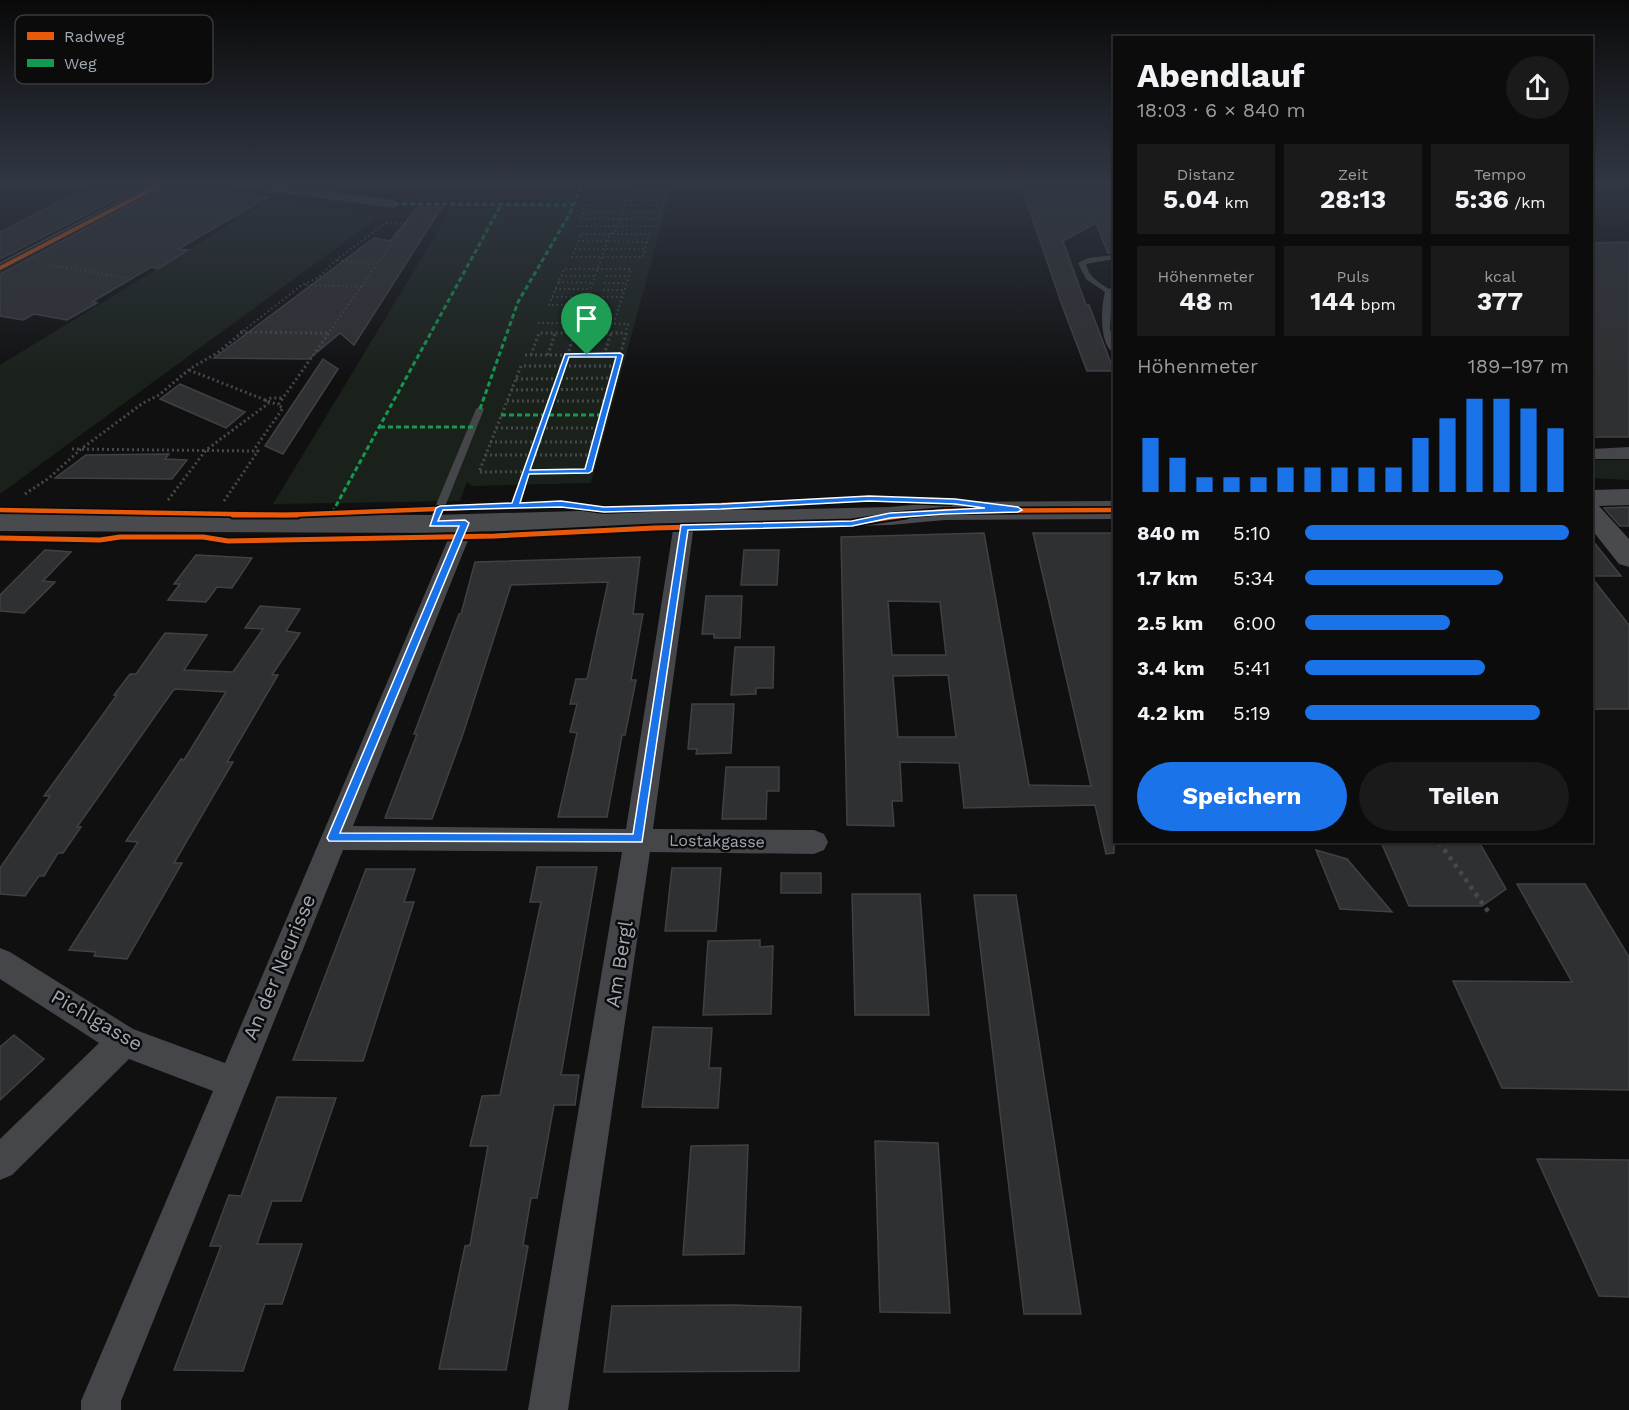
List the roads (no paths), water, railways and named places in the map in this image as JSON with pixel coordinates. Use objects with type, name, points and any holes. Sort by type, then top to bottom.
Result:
[{"type":"main road","points":[[1593,498],[1629,497]]},
{"type":"main road","points":[[0,522],[433,524],[685,517],[759,519],[890,516],[945,511],[1113,510]]},
{"type":"main road","points":[[1593,514],[1629,556]]},
{"type":"street","points":[[0,268],[37,249]]},
{"type":"street","points":[[1593,454],[1629,453]]},
{"type":"street","name":"Am Bergl","points":[[548,1410],[638,839],[685,517]]},
{"type":"street","name":"An der Neurisse","points":[[101,1405],[232,1082],[465,523]]},
{"type":"street","name":"Lostakgasse","points":[[333,838],[814,842]]},
{"type":"street","name":"Pichlgasse","points":[[0,962],[124,1041],[232,1082]]},
{"type":"street","points":[[0,1163],[124,1041]]},
{"type":"lane","points":[[1113,257],[1088,260],[1082,263],[1084,273],[1092,282],[1112,290],[1106,305],[1106,329],[1113,348]]},
{"type":"lane","points":[[433,524],[480,409]]}]
